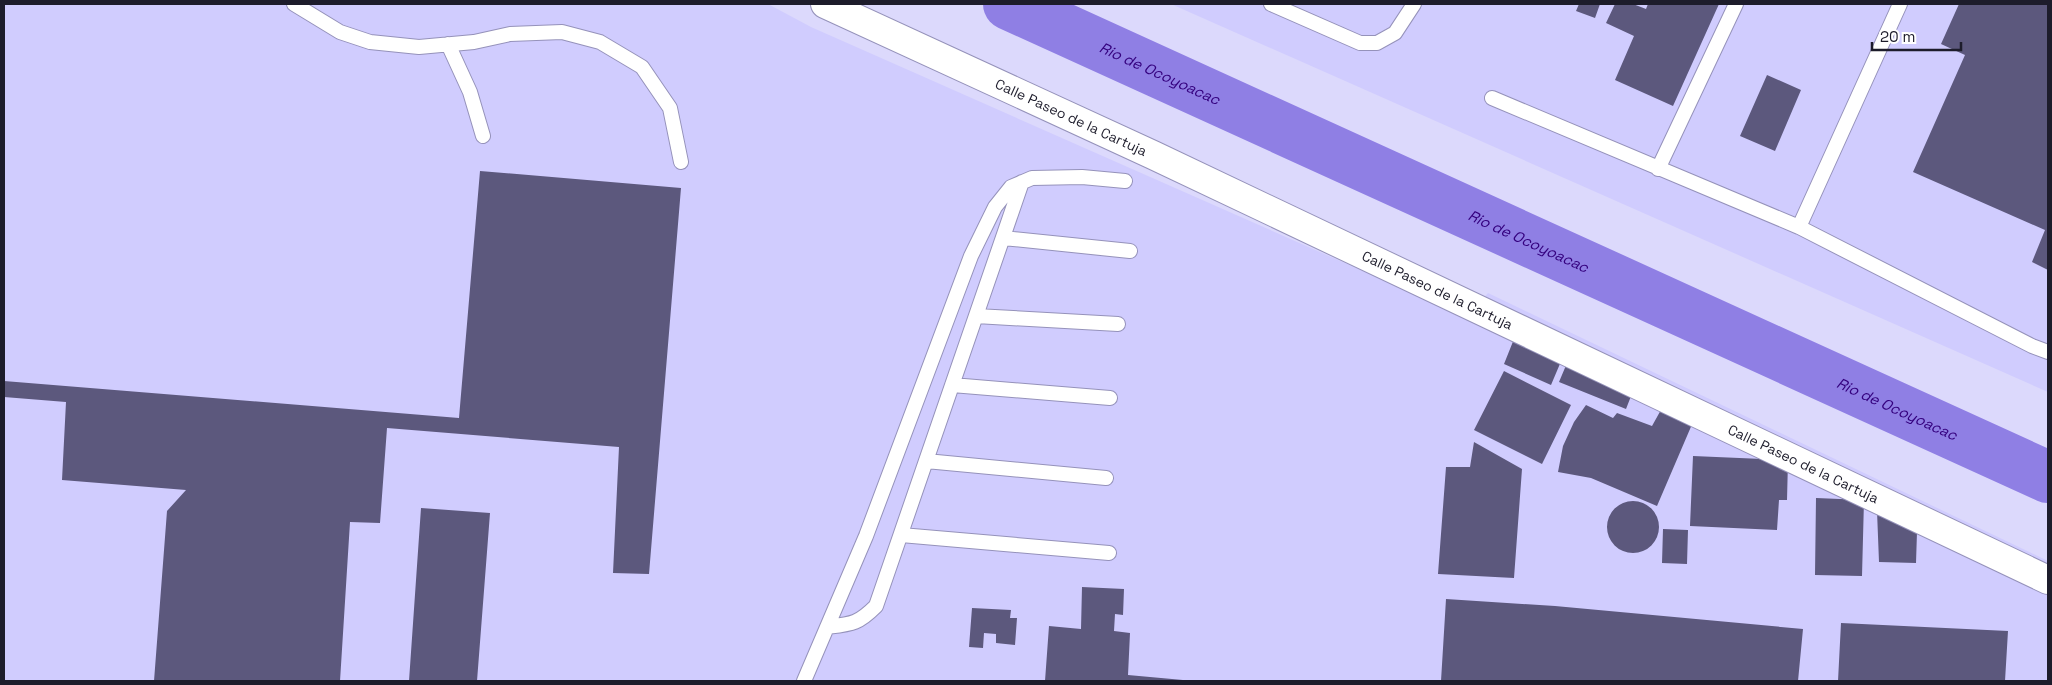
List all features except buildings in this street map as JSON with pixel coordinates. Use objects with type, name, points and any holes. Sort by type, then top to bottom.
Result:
[{"type":"street","name":"Calle Paseo de la Cartuja","points":[[824,4],[1144,151],[2048,580]]},
{"type":"lane","points":[[294,4],[340,32],[370,42],[419,47],[474,42],[510,34],[562,32],[600,42],[642,67],[670,108],[681,162]]},
{"type":"lane","points":[[1271,4],[1360,43],[1377,43],[1395,33],[1414,4]]},
{"type":"lane","points":[[1658,168],[1736,4]]},
{"type":"lane","points":[[1799,227],[1900,4]]},
{"type":"lane","points":[[448,44],[470,92],[483,136]]},
{"type":"lane","points":[[1492,98],[1799,227],[2032,346],[2048,352]]},
{"type":"lane","points":[[804,681],[866,536],[971,256],[995,207],[1011,187],[1032,178],[1082,177],[1125,181]]},
{"type":"lane","points":[[827,627],[862,620],[876,606],[1022,182]]},
{"type":"lane","points":[[1003,238],[1130,251]]},
{"type":"lane","points":[[976,316],[1118,324]]},
{"type":"lane","points":[[952,384],[1110,398]]},
{"type":"lane","points":[[926,461],[1106,478]]},
{"type":"lane","points":[[901,535],[1109,553]]},
{"type":"shaded area","points":[[4,4],[768,4],[811,27],[1467,317],[1488,293],[2048,561],[2048,681],[4,681]]},
{"type":"shaded area","points":[[1171,4],[2048,4],[2048,392]]},
{"type":"waterway","name":"Rio de Ocoyoacac","points":[[1009,4],[2048,477]]}]
